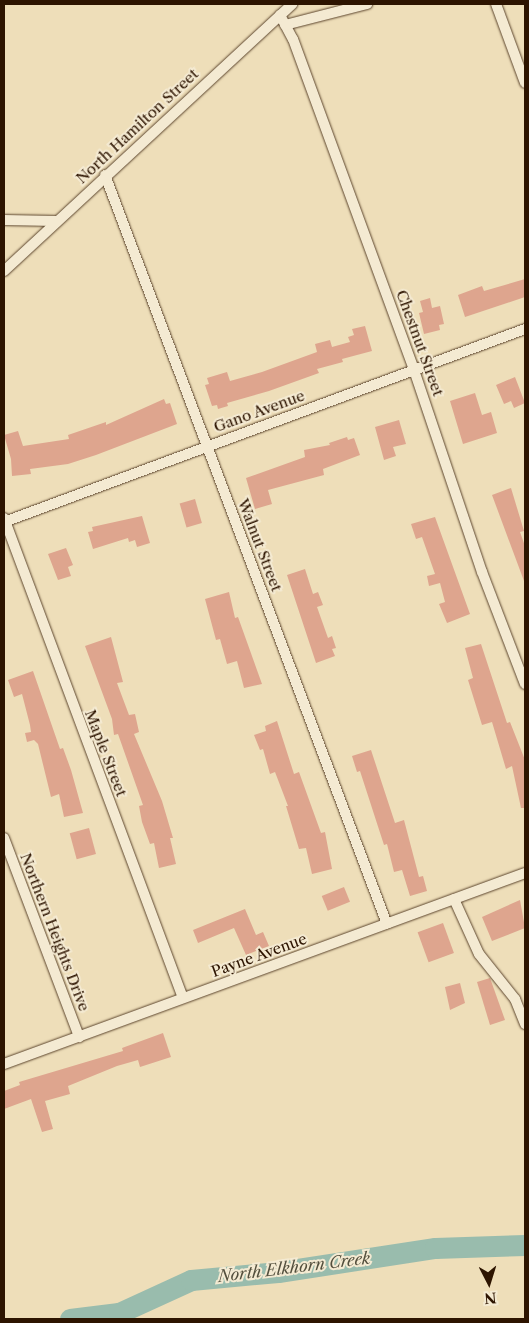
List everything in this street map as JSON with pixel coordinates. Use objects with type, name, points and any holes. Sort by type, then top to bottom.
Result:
[{"type":"street","name":"North Hamilton Street","points":[[4,271],[105,175],[283,20],[292,4]]},
{"type":"street","points":[[283,20],[367,4]]},
{"type":"street","points":[[496,4],[525,83]]},
{"type":"street","name":"Chestnut Street","points":[[283,20],[414,370],[482,572],[525,684]]},
{"type":"street","name":"Walnut Street","points":[[105,175],[387,924]]},
{"type":"street","points":[[4,220],[56,221]]},
{"type":"street","name":"Gano Avenue","points":[[4,520],[525,329]]},
{"type":"street","name":"Maple Street","points":[[4,520],[183,998]]},
{"type":"street","name":"Northern Heights Drive","points":[[4,838],[79,1037]]},
{"type":"street","name":"Payne Avenue","points":[[4,1064],[525,873]]},
{"type":"street","points":[[454,899],[479,954],[515,999],[525,1024]]},
{"type":"building","points":[[525,279],[525,297],[465,317],[458,295],[482,286],[484,291]]},
{"type":"building","points":[[430,298],[432,308],[440,306],[444,324],[439,325],[440,330],[424,334],[419,313],[423,312],[420,301]]},
{"type":"building","points":[[365,326],[372,351],[342,359],[343,362],[317,369],[319,373],[269,391],[227,403],[228,406],[218,409],[217,405],[212,406],[205,385],[209,384],[207,378],[227,372],[230,381],[262,372],[317,352],[315,344],[330,340],[332,347],[350,342],[348,337],[354,335],[352,329]]},
{"type":"building","points":[[515,377],[525,403],[514,408],[511,401],[504,404],[496,385]]},
{"type":"building","points":[[475,393],[482,415],[491,412],[497,433],[463,444],[450,401]]},
{"type":"building","points":[[164,399],[166,404],[170,403],[177,424],[68,464],[30,469],[31,474],[12,476],[11,459],[4,435],[18,431],[23,446],[69,439],[68,435],[106,422],[106,425]]},
{"type":"building","points":[[399,420],[406,444],[393,447],[396,456],[384,460],[375,427]]},
{"type":"building","points":[[347,437],[348,440],[354,438],[360,455],[323,469],[324,475],[268,490],[272,504],[255,509],[246,478],[305,457],[304,450],[330,445],[329,443]]},
{"type":"building","points":[[511,488],[524,531],[520,532],[525,546],[524,581],[492,495]]},
{"type":"building","points":[[195,499],[202,523],[187,527],[180,503]]},
{"type":"building","points":[[142,516],[150,543],[137,547],[135,540],[129,542],[128,538],[93,549],[88,532],[93,531],[92,527]]},
{"type":"building","points":[[435,517],[470,614],[447,623],[439,604],[445,602],[440,583],[429,586],[427,576],[435,574],[422,537],[416,539],[411,524]]},
{"type":"building","points":[[66,548],[73,565],[68,567],[71,576],[58,580],[48,554]]},
{"type":"building","points":[[305,569],[313,594],[318,592],[323,605],[317,607],[328,638],[332,636],[336,648],[332,649],[335,656],[316,663],[287,575]]},
{"type":"building","points":[[229,592],[235,618],[238,617],[262,684],[244,688],[237,661],[227,664],[220,639],[216,640],[205,599]]},
{"type":"building","points":[[111,637],[123,682],[117,683],[129,715],[135,714],[139,732],[134,734],[162,801],[173,838],[170,838],[176,864],[159,868],[154,843],[150,844],[142,822],[139,806],[143,805],[118,734],[114,735],[112,719],[85,646]]},
{"type":"building","points":[[481,644],[507,723],[510,722],[525,760],[525,808],[521,808],[512,766],[506,769],[492,722],[482,725],[468,680],[473,678],[465,648]]},
{"type":"building","points":[[33,671],[60,749],[63,748],[71,770],[83,813],[64,817],[59,794],[51,797],[38,744],[34,740],[27,742],[25,733],[31,732],[22,694],[14,697],[8,680]]},
{"type":"building","points":[[277,721],[294,774],[299,772],[321,833],[325,832],[332,869],[312,874],[306,848],[299,849],[286,806],[288,806],[275,772],[270,774],[263,749],[260,750],[254,735],[266,731],[265,726]]},
{"type":"building","points":[[371,750],[395,823],[404,820],[419,877],[423,876],[427,891],[410,896],[402,870],[394,872],[387,844],[384,845],[360,771],[357,772],[352,756]]},
{"type":"building","points":[[89,828],[96,854],[77,859],[70,833]]},
{"type":"building","points":[[344,887],[350,902],[328,911],[322,896]]},
{"type":"building","points":[[520,900],[525,928],[492,941],[482,917]]},
{"type":"building","points":[[245,909],[256,935],[263,932],[269,946],[246,955],[234,928],[198,943],[193,930]]},
{"type":"building","points":[[443,923],[454,953],[429,962],[418,932]]},
{"type":"building","points":[[490,978],[505,1020],[490,1025],[477,982]]},
{"type":"building","points":[[460,983],[465,1003],[450,1010],[445,987]]},
{"type":"building","points":[[163,1033],[171,1057],[140,1067],[138,1060],[117,1066],[68,1086],[70,1094],[45,1101],[53,1129],[42,1132],[31,1099],[4,1109],[4,1091],[20,1085],[19,1082],[123,1051],[122,1048]]},
{"type":"waterway","name":"North Elkhorn Creek","points":[[70,1319],[119,1313],[191,1280],[278,1272],[435,1248],[525,1245]]}]
